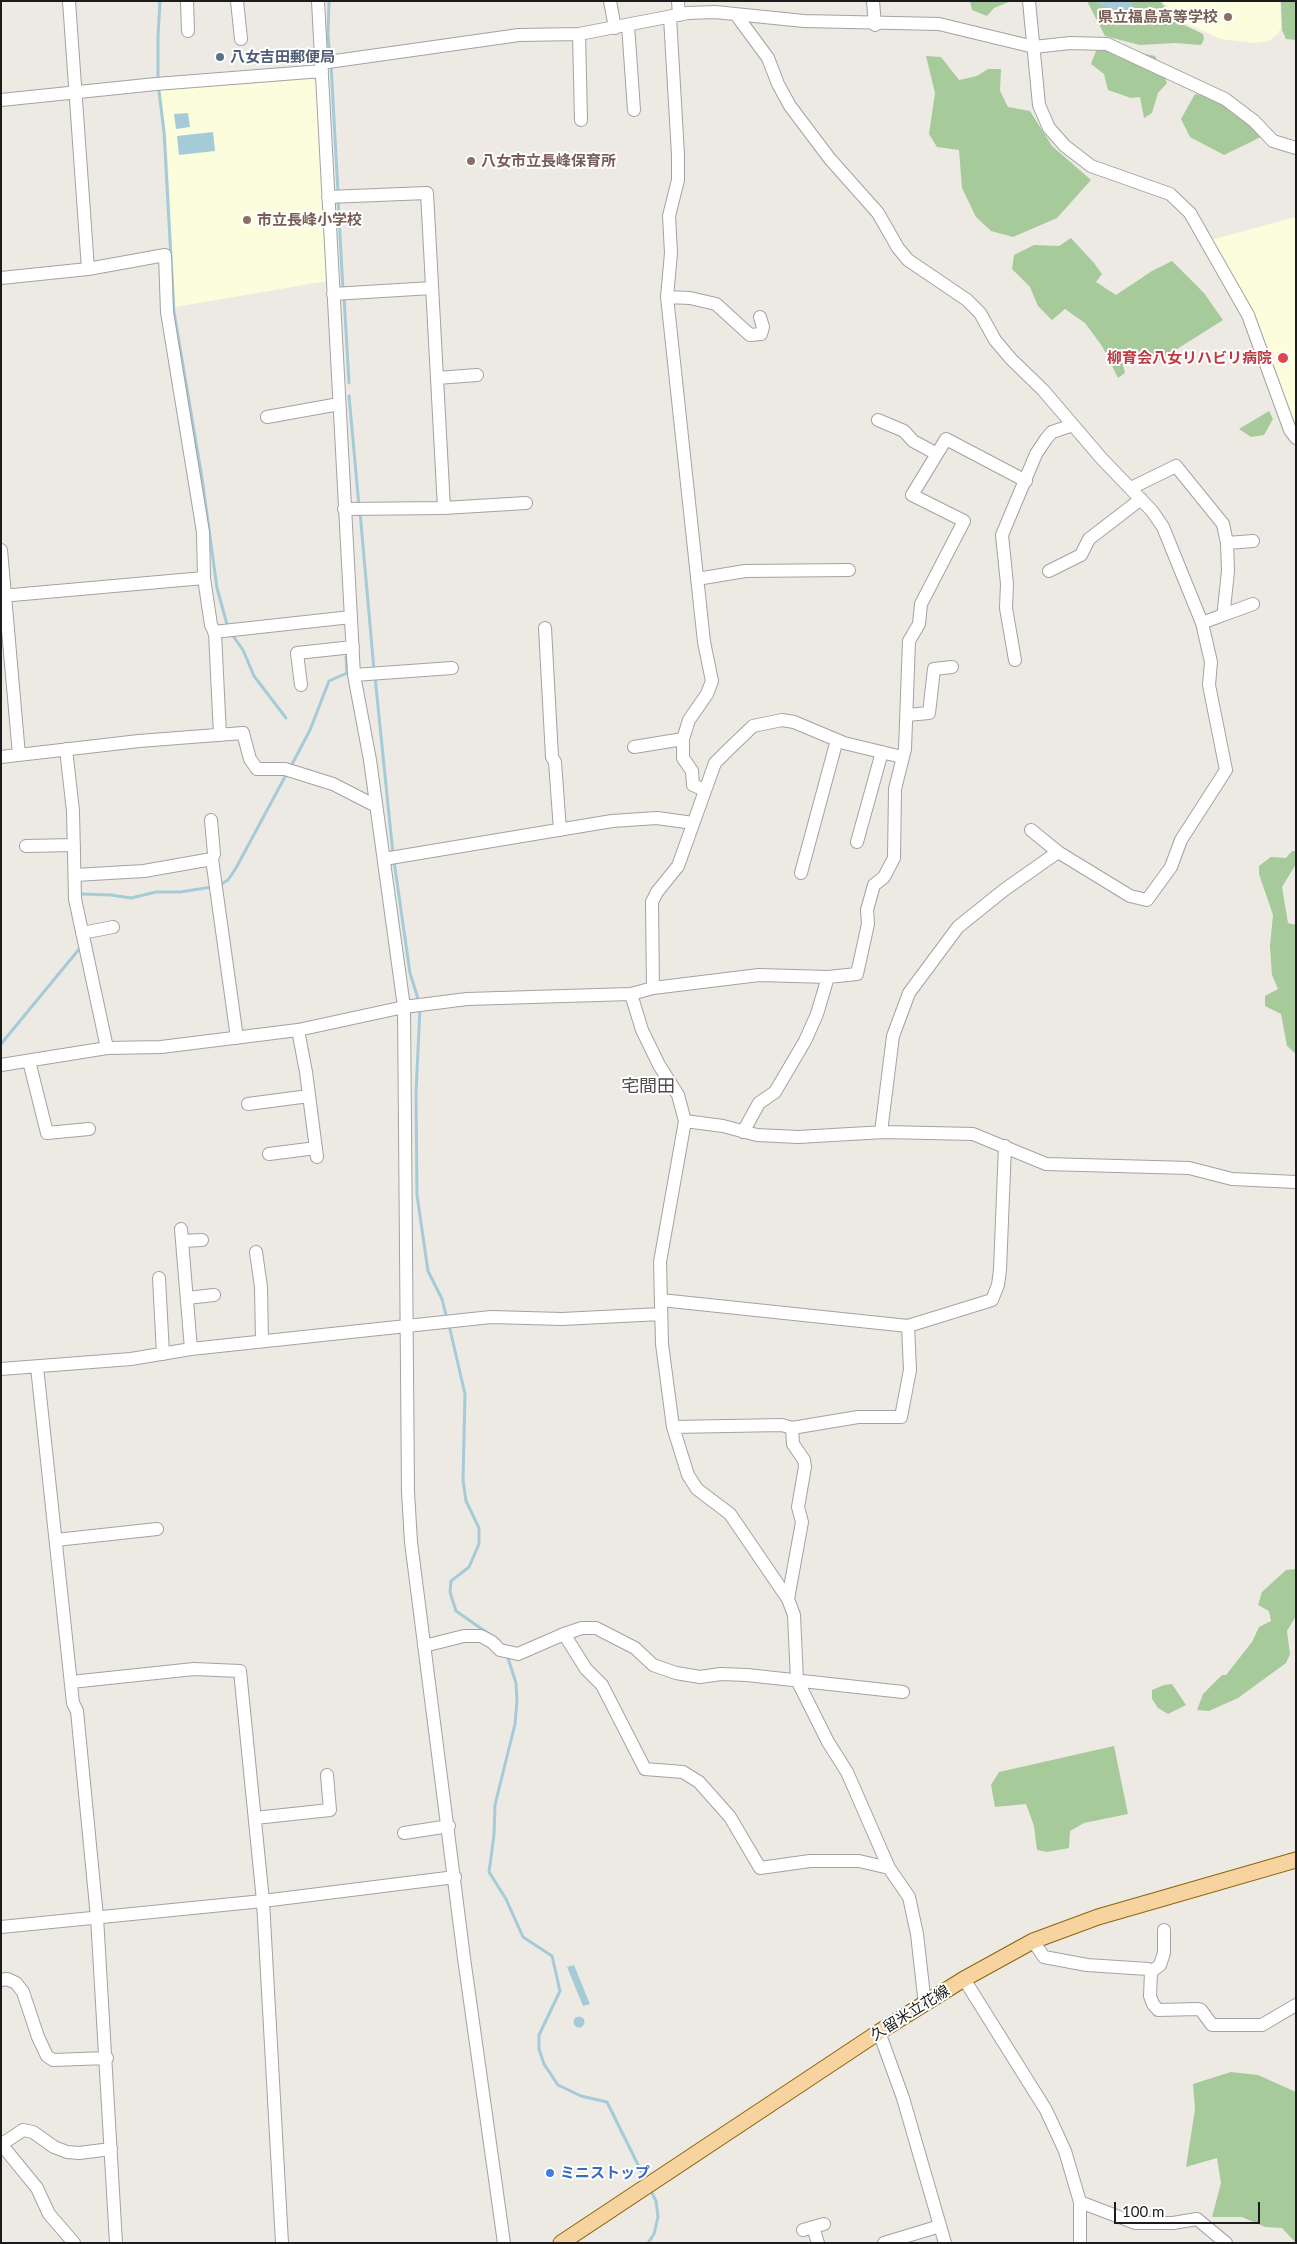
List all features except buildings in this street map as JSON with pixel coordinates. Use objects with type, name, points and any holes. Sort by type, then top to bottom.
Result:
[{"type":"main road","name":"久留米立花線","points":[[561,2243],[879,2032],[964,1979],[1033,1941],[1098,1917],[1296,1860]]},
{"type":"street","points":[[70,1],[88,269]]},
{"type":"street","points":[[237,1],[241,39]]},
{"type":"street","points":[[318,1],[354,675],[370,760],[384,860],[414,1005],[408,1327],[408,1492],[412,1542],[424,1646],[504,2243]]},
{"type":"street","points":[[610,1],[615,28]]},
{"type":"street","points":[[678,1],[675,16],[678,180],[669,216],[671,253],[667,297],[704,642],[712,681],[708,694],[689,720],[683,739],[683,758],[692,772],[693,785],[704,790]]},
{"type":"street","points":[[873,1],[875,24]]},
{"type":"street","points":[[1029,1],[1039,106],[1049,128],[1065,146],[1091,166],[1170,194],[1190,213],[1248,315],[1290,430],[1296,438]]},
{"type":"street","points":[[188,31],[191,2]]},
{"type":"street","points":[[1,100],[321,67],[498,37],[579,34],[675,16],[715,12],[737,16],[875,24],[939,24],[1034,47],[1070,43],[1107,44],[1225,99],[1254,120],[1273,141],[1296,148]]},
{"type":"street","points":[[737,16],[768,58],[778,84],[790,106],[830,159],[878,213],[898,248],[908,260],[967,300],[980,313],[995,340],[1011,359],[1044,390],[1073,425],[1141,499],[1163,527],[1202,623],[1211,662],[1209,685],[1229,749],[1226,770],[1181,840],[1171,867],[1146,900],[1130,896],[1058,852],[1031,830]]},
{"type":"street","points":[[628,25],[634,110]]},
{"type":"street","points":[[579,34],[581,120]]},
{"type":"street","points":[[328,197],[427,193],[444,508]]},
{"type":"street","points":[[1,278],[88,269],[165,255],[167,312],[203,532],[204,578],[211,625],[214,632],[220,734]]},
{"type":"street","points":[[333,294],[432,288]]},
{"type":"street","points":[[667,297],[690,298],[716,304],[750,335],[761,334],[763,327],[760,317]]},
{"type":"street","points":[[437,378],[477,375]]},
{"type":"street","points":[[267,417],[339,404]]},
{"type":"street","points":[[878,420],[904,431],[913,441],[937,454]]},
{"type":"street","points":[[1015,660],[1006,608],[1007,584],[1001,542],[1002,535],[1036,454],[1052,432],[1073,425]]},
{"type":"street","points":[[1,1066],[107,1048],[160,1047],[298,1030],[414,1005],[467,999],[631,994],[654,988],[760,975],[828,977],[857,974],[868,924],[867,910],[874,885],[884,877],[894,858],[895,789],[905,750],[909,642],[919,624],[921,604],[964,521],[912,495],[946,439],[1026,481]]},
{"type":"street","points":[[1130,488],[1176,466],[1223,524],[1228,543],[1228,571],[1222,615]]},
{"type":"street","points":[[1049,571],[1081,555],[1089,539],[1141,499]]},
{"type":"street","points":[[344,509],[444,508],[526,503]]},
{"type":"street","points":[[1228,543],[1253,541]]},
{"type":"street","points":[[1,550],[5,583],[3,596],[19,755]]},
{"type":"street","points":[[697,579],[745,571],[849,570]]},
{"type":"street","points":[[3,596],[204,578]]},
{"type":"street","points":[[1202,623],[1253,604]]},
{"type":"street","points":[[214,632],[351,617]]},
{"type":"street","points":[[545,628],[552,757],[556,762],[560,830]]},
{"type":"street","points":[[301,685],[297,653],[353,647]]},
{"type":"street","points":[[354,675],[452,668]]},
{"type":"street","points":[[907,715],[930,713],[934,669],[952,668]]},
{"type":"street","points":[[654,988],[652,902],[657,892],[678,866],[715,763],[729,748],[753,726],[782,720],[794,722],[844,743],[902,757]]},
{"type":"street","points":[[1,757],[66,749],[243,733],[250,759],[257,769],[285,769],[333,784],[376,806]]},
{"type":"street","points":[[634,747],[683,739]]},
{"type":"street","points":[[801,873],[834,747]]},
{"type":"street","points":[[66,749],[74,845],[75,899],[107,1048]]},
{"type":"street","points":[[857,842],[882,752]]},
{"type":"street","points":[[384,860],[612,821],[657,818],[693,823]]},
{"type":"street","points":[[211,820],[214,854],[212,859],[237,1038]]},
{"type":"street","points":[[26,846],[74,845]]},
{"type":"street","points":[[881,1132],[892,1036],[908,993],[958,927],[1004,890],[1058,852]]},
{"type":"street","points":[[75,875],[144,871],[212,859]]},
{"type":"street","points":[[82,933],[113,927]]},
{"type":"street","points":[[742,1132],[759,1103],[775,1092],[805,1041],[818,1014],[828,977]]},
{"type":"street","points":[[631,994],[642,1030],[659,1065],[678,1095],[686,1121],[660,1262],[662,1344],[673,1427],[688,1475],[697,1489],[730,1514],[788,1599],[794,1615],[797,1680],[800,1698],[847,1772],[889,1868],[909,1898],[923,1935],[925,2005]]},
{"type":"street","points":[[276,1156],[316,1152],[298,1030]]},
{"type":"street","points":[[29,1061],[47,1133],[89,1129]]},
{"type":"street","points":[[248,1104],[309,1096]]},
{"type":"street","points":[[686,1121],[723,1126],[742,1132],[798,1137],[881,1132],[973,1134],[1046,1164],[1189,1168],[1232,1179],[1296,1182]]},
{"type":"street","points":[[661,1300],[908,1326],[992,1300],[998,1285],[1000,1270],[1005,1146]]},
{"type":"street","points":[[191,1349],[182,1235],[202,1240]]},
{"type":"street","points":[[256,1252],[261,1287],[262,1341]]},
{"type":"street","points":[[158,1278],[164,1354]]},
{"type":"street","points":[[187,1298],[214,1296]]},
{"type":"street","points":[[1,1369],[131,1359],[191,1349],[491,1317],[562,1319],[662,1314]]},
{"type":"street","points":[[673,1427],[782,1425],[792,1428],[858,1417],[901,1416],[910,1370],[908,1326]]},
{"type":"street","points":[[37,1367],[73,1703],[77,1711],[97,1917],[116,2243]]},
{"type":"street","points":[[788,1599],[802,1522],[799,1501],[804,1467],[804,1460],[793,1444],[792,1428]]},
{"type":"street","points":[[56,1540],[157,1529]]},
{"type":"street","points":[[424,1646],[464,1636],[481,1636],[492,1642],[500,1650],[518,1654],[564,1634],[582,1628],[596,1628],[635,1648],[653,1665],[676,1673],[700,1677],[721,1674],[797,1680],[903,1692]]},
{"type":"street","points":[[564,1634],[586,1669],[602,1685],[645,1769],[683,1772],[699,1782],[730,1817],[760,1868],[810,1861],[859,1861],[889,1868]]},
{"type":"street","points":[[71,1682],[194,1669],[240,1671],[264,1900],[282,2243]]},
{"type":"street","points":[[255,1818],[330,1810],[327,1775]]},
{"type":"street","points":[[404,1833],[449,1826]]},
{"type":"street","points":[[1,1927],[264,1900],[455,1877]]},
{"type":"street","points":[[1164,1930],[1164,1953],[1160,1965],[1151,1972],[1150,1996],[1158,2010],[1198,2009],[1201,2010],[1212,2026],[1262,2025],[1296,2004]]},
{"type":"street","points":[[1033,1941],[1044,1957],[1087,1965],[1148,1969],[1151,1972]]},
{"type":"street","points":[[1,1980],[7,1979],[16,1984],[23,1992],[38,2037],[47,2056],[53,2060],[106,2058]]},
{"type":"street","points":[[964,1979],[1046,2110],[1065,2151],[1080,2202],[1080,2243]]},
{"type":"street","points":[[879,2032],[903,2098],[945,2243]]},
{"type":"street","points":[[74,2243],[49,2214],[37,2188],[2,2144],[23,2130],[33,2132],[54,2147],[67,2152],[79,2153],[111,2149]]},
{"type":"street","points":[[1080,2202],[1134,2223],[1173,2224],[1197,2219],[1226,2243]]},
{"type":"street","points":[[884,2243],[940,2226]]},
{"type":"street","points":[[813,2227],[818,2243]]},
{"type":"shaded area","name":"県立福島高等学校","points":[[1162,1],[1280,1],[1281,27],[1278,34],[1269,41],[1255,43],[1221,39],[1184,23]]},
{"type":"shaded area","name":"市立長峰小学校","points":[[312,79],[317,81],[327,281],[175,307],[167,142],[160,90]]},
{"type":"shaded area","name":"柳育会八女リハビリ病院","points":[[1296,217],[1296,429],[1211,240]]},
{"type":"green space","points":[[970,1],[1011,1],[994,8],[987,16],[972,10]]},
{"type":"green space","points":[[1087,1],[1160,1],[1184,25],[1203,34],[1204,39],[1201,45],[1175,43],[1140,45],[1105,36]]},
{"type":"green space","points":[[1281,1],[1296,1],[1296,40],[1286,39],[1282,30]]},
{"type":"green space","points":[[1104,48],[1155,56],[1167,83],[1158,93],[1152,113],[1144,118],[1140,97],[1131,98],[1108,90],[1104,74],[1091,64],[1096,51]]},
{"type":"green space","points":[[926,56],[941,57],[959,80],[977,76],[988,69],[1001,69],[1000,91],[1008,107],[1030,111],[1052,146],[1091,180],[1057,218],[1013,237],[991,231],[976,217],[962,188],[959,150],[937,147],[929,134],[935,93]]},
{"type":"green space","points":[[1195,94],[1223,103],[1263,136],[1224,155],[1190,137],[1181,119]]},
{"type":"green space","points":[[1071,238],[1102,274],[1096,282],[1116,295],[1152,271],[1172,261],[1204,293],[1223,320],[1155,363],[1145,361],[1136,353],[1122,361],[1125,373],[1118,378],[1102,346],[1085,323],[1065,309],[1052,320],[1038,306],[1030,287],[1012,269],[1014,255],[1034,245],[1059,246]]},
{"type":"green space","points":[[1269,411],[1273,419],[1264,435],[1251,437],[1239,429]]},
{"type":"green space","points":[[1292,851],[1296,851],[1296,864],[1282,887],[1288,923],[1296,925],[1296,1054],[1287,1046],[1281,1014],[1265,1006],[1265,996],[1278,989],[1272,975],[1270,946],[1273,915],[1259,874],[1259,866],[1271,857],[1286,858]]},
{"type":"green space","points":[[1296,1569],[1296,1616],[1287,1631],[1290,1654],[1286,1663],[1238,1698],[1209,1711],[1197,1710],[1203,1694],[1222,1675],[1226,1675],[1252,1642],[1259,1627],[1271,1621],[1269,1611],[1258,1605],[1262,1592],[1286,1570]]},
{"type":"green space","points":[[1172,1684],[1186,1705],[1168,1714],[1158,1708],[1152,1699],[1152,1690]]},
{"type":"green space","points":[[1114,1746],[1128,1814],[1084,1823],[1070,1831],[1069,1848],[1047,1852],[1037,1850],[1034,1826],[1026,1804],[995,1807],[991,1785],[999,1772]]},
{"type":"green space","points":[[1231,2072],[1258,2075],[1296,2092],[1296,2243],[1282,2228],[1265,2227],[1242,2217],[1212,2217],[1221,2183],[1217,2158],[1186,2167],[1195,2109],[1193,2084]]},
{"type":"water","points":[[1093,1],[1132,1],[1133,9],[1129,13],[1122,14]]},
{"type":"water","points":[[188,113],[190,127],[176,129],[174,114]]},
{"type":"water","points":[[213,132],[215,151],[179,155],[177,136]]},
{"type":"water","points":[[574,1965],[590,2004],[583,2006],[567,1967]]},
{"type":"water","points":[[579,2016],[585,2022],[579,2028],[573,2022]]},
{"type":"waterway","points":[[158,78],[160,1]]},
{"type":"waterway","points":[[329,1],[328,35],[330,58]]},
{"type":"waterway","points":[[331,64],[338,193]]},
{"type":"waterway","points":[[159,91],[164,132],[174,312],[202,478],[217,588],[228,628]]},
{"type":"waterway","points":[[338,199],[343,290]]},
{"type":"waterway","points":[[344,296],[349,383]]},
{"type":"waterway","points":[[349,396],[359,506]]},
{"type":"waterway","points":[[360,512],[374,670]]},
{"type":"waterway","points":[[231,633],[243,650],[254,676],[286,718]]},
{"type":"waterway","points":[[290,768],[310,730],[329,681],[347,673],[346,657]]},
{"type":"waterway","points":[[375,677],[393,854]]},
{"type":"waterway","points":[[220,885],[228,880],[236,868],[287,773]]},
{"type":"waterway","points":[[394,861],[410,973],[419,1002]]},
{"type":"waterway","points":[[82,894],[131,898],[156,892],[180,892],[212,887]]},
{"type":"waterway","points":[[1,1044],[80,948]]},
{"type":"waterway","points":[[420,1008],[416,1093],[417,1195],[428,1271],[442,1299],[447,1319]]},
{"type":"waterway","points":[[449,1325],[465,1394],[463,1480],[466,1501],[479,1528],[479,1544],[469,1567],[451,1581],[450,1592],[456,1611],[499,1641]]},
{"type":"waterway","points":[[507,1655],[516,1683],[517,1701],[515,1724],[495,1805],[494,1835],[489,1872],[506,1899],[523,1937],[552,1956],[560,1991],[539,2035],[539,2049],[544,2064],[558,2085],[581,2096],[607,2102],[644,2177]]},
{"type":"waterway","points":[[648,2243],[654,2234],[658,2217],[656,2201],[652,2193]]},
{"type":"place","name":"県立福島高等学校","points":[[1228,17]]},
{"type":"place","name":"八女吉田郵便局","points":[[220,57]]},
{"type":"place","name":"八女市立長峰保育所","points":[[471,161]]},
{"type":"place","name":"市立長峰小学校","points":[[247,220]]},
{"type":"place","name":"柳育会八女リハビリ病院","points":[[1283,358]]},
{"type":"place","name":"ミニストップ","points":[[550,2173]]},
{"type":"district","name":"宅間田","points":[[648,1086]]}]
